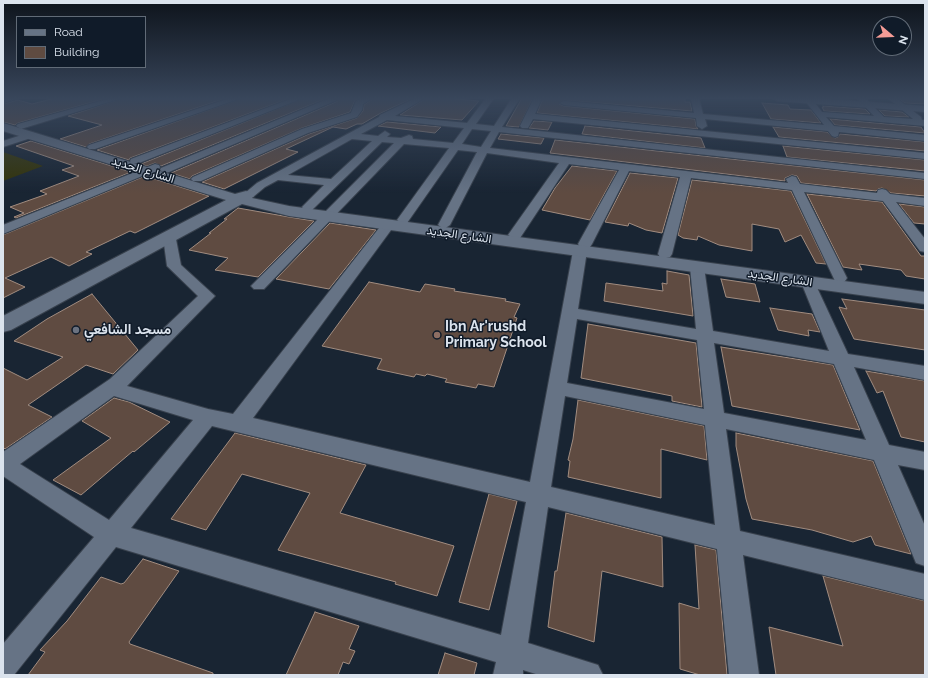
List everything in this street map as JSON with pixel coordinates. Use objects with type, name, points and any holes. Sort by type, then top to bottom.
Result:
[{"type":"street","points":[[3,144],[26,130]]},
{"type":"street","name":"الشارع الجديد","points":[[26,130],[92,147],[150,167],[197,179],[244,194],[308,207],[330,214]]},
{"type":"street","name":"الشارع الجديد","points":[[26,130],[244,194],[330,214],[582,247],[665,254],[925,290]]},
{"type":"street","points":[[92,147],[143,130]]},
{"type":"street","points":[[3,230],[150,167],[231,130]]},
{"type":"street","points":[[150,167],[255,130]]},
{"type":"street","points":[[197,179],[310,130]]},
{"type":"street","points":[[3,314],[244,194],[349,136],[356,130]]},
{"type":"street","points":[[308,207],[389,130]]},
{"type":"street","points":[[258,286],[402,141],[412,136],[418,130]]},
{"type":"street","points":[[238,423],[448,157],[454,146],[467,130]]},
{"type":"street","points":[[494,130],[497,130],[516,144],[566,162],[624,168]]},
{"type":"street","points":[[444,225],[482,151],[497,130]]},
{"type":"street","points":[[516,144],[523,130]]},
{"type":"street","points":[[639,130],[639,158]]},
{"type":"street","points":[[664,130],[923,157]]},
{"type":"street","points":[[703,130],[709,153]]},
{"type":"street","points":[[766,130],[840,278]]},
{"type":"street","points":[[831,130],[864,169],[925,248]]},
{"type":"street","points":[[836,130],[925,138]]},
{"type":"street","points":[[893,130],[923,157]]},
{"type":"street","points":[[349,136],[454,146],[482,151],[516,144],[639,158],[709,153],[925,176]]},
{"type":"street","points":[[392,152],[406,153]]},
{"type":"street","points":[[434,156],[448,157]]},
{"type":"street","points":[[510,664],[582,247],[624,168],[639,158]]},
{"type":"street","points":[[639,158],[686,175],[925,202]]},
{"type":"street","points":[[515,235],[566,162]]},
{"type":"street","points":[[665,254],[686,175]]},
{"type":"street","points":[[276,177],[333,183]]},
{"type":"street","points":[[3,325],[170,237],[244,194]]},
{"type":"street","name":"الشارع الجديد","points":[[395,223],[444,225],[515,235],[697,267],[925,298]]},
{"type":"street","points":[[170,237],[174,266],[208,296],[110,388],[3,464],[110,534],[510,664],[588,675]]},
{"type":"street","points":[[697,267],[713,420],[744,675]]},
{"type":"street","points":[[808,282],[925,554]]},
{"type":"street","points":[[570,313],[925,373]]},
{"type":"street","points":[[110,388],[208,417],[925,587]]},
{"type":"street","points":[[558,388],[925,461]]},
{"type":"street","points":[[3,666],[110,534],[208,417]]},
{"type":"shaded area","points":[[3,152],[43,166],[3,181]]},
{"type":"building","points":[[88,130],[132,130],[89,144],[86,147],[60,139]]},
{"type":"building","points":[[154,130],[206,130],[130,158],[129,160],[97,150]]},
{"type":"building","points":[[226,130],[250,130],[161,166],[155,163],[147,166],[141,164]]},
{"type":"building","points":[[272,130],[298,130],[192,176],[190,179],[171,173]]},
{"type":"building","points":[[322,130],[327,130],[286,149],[298,152],[224,189],[202,182],[309,134]]},
{"type":"building","points":[[408,130],[438,130],[435,133]]},
{"type":"building","points":[[584,130],[620,130],[701,138],[705,148],[582,134]]},
{"type":"building","points":[[775,130],[802,130],[827,132],[835,138],[840,134],[925,142],[925,151],[779,137]]},
{"type":"building","points":[[887,130],[923,130],[925,133]]},
{"type":"building","points":[[501,134],[544,138],[541,144],[498,139]]},
{"type":"building","points":[[555,140],[925,180],[925,196],[891,193],[882,188],[876,191],[801,183],[797,176],[792,175],[785,178],[785,181],[550,153]]},
{"type":"building","points":[[31,141],[131,172],[16,218],[14,217],[24,213],[10,207],[47,194],[40,191],[79,176],[62,170],[74,166],[16,146]]},
{"type":"building","points":[[783,146],[925,160],[925,171],[787,157]]},
{"type":"building","points":[[572,166],[617,171],[590,220],[542,210],[555,188]]},
{"type":"building","points":[[630,173],[678,178],[662,233],[646,230],[629,223],[628,226],[605,222]]},
{"type":"building","points":[[145,176],[209,196],[135,233],[130,231],[86,252],[92,254],[69,266],[51,257],[5,278],[25,287],[3,298],[3,235]]},
{"type":"building","points":[[692,180],[791,191],[826,264],[816,263],[801,235],[785,242],[779,229],[752,224],[752,251],[719,245],[698,236],[697,240],[683,238],[678,235]]},
{"type":"building","points":[[807,194],[882,202],[921,256],[925,256],[925,279],[906,276],[901,270],[859,264],[862,270],[843,267]]},
{"type":"building","points":[[899,204],[925,207],[925,224],[914,223]]},
{"type":"building","points":[[238,208],[314,221],[258,277],[215,270],[228,258],[189,250],[211,233],[209,233]]},
{"type":"building","points":[[330,223],[376,230],[329,289],[276,279]]},
{"type":"building","points":[[667,271],[689,275],[693,316],[604,301],[606,283],[663,291],[662,283],[667,284]]},
{"type":"building","points":[[721,279],[755,284],[760,302],[726,297]]},
{"type":"building","points":[[369,282],[420,292],[425,284],[455,289],[454,291],[506,299],[505,301],[520,304],[514,317],[517,318],[494,387],[478,384],[476,388],[445,382],[447,379],[427,374],[425,376],[416,374],[414,377],[377,369],[382,359],[322,346]]},
{"type":"building","name":"مسجد الشافعي","points":[[92,294],[138,350],[113,374],[86,365],[28,405],[52,417],[5,449],[3,447],[3,368],[27,380],[63,357],[14,341],[47,319]]},
{"type":"building","points":[[842,299],[925,310],[925,350],[854,339],[839,307],[847,309]]},
{"type":"building","points":[[770,308],[812,314],[820,332],[808,330],[809,336],[778,330]]},
{"type":"building","points":[[588,324],[696,343],[702,407],[672,401],[672,396],[581,378]]},
{"type":"building","points":[[721,347],[833,365],[860,430],[732,406]]},
{"type":"building","points":[[866,371],[925,381],[925,442],[901,437],[883,391],[877,393]]},
{"type":"building","points":[[114,398],[129,402],[170,422],[81,495],[53,480],[111,438],[82,421]]},
{"type":"building","points":[[578,400],[704,426],[707,460],[661,449],[661,498],[568,477],[570,461],[568,460],[573,439]]},
{"type":"building","points":[[235,433],[366,465],[340,513],[454,546],[437,596],[395,584],[396,582],[278,550],[310,493],[242,474],[206,530],[171,519]]},
{"type":"building","points":[[736,433],[873,461],[911,554],[875,545],[871,536],[853,542],[812,530],[752,519],[746,499],[736,446]]},
{"type":"building","points":[[489,494],[517,501],[489,610],[459,602]]},
{"type":"building","points":[[566,513],[662,537],[663,587],[602,571],[594,642],[548,627],[555,571],[557,571]]},
{"type":"building","points":[[695,545],[716,550],[727,675],[700,675],[680,669],[679,603],[699,609]]},
{"type":"building","points":[[143,559],[179,571],[129,642],[130,644],[213,673],[213,675],[28,675],[45,652],[40,650],[67,621],[101,577],[121,584],[124,583]]},
{"type":"building","points":[[823,576],[925,601],[925,675],[776,675],[769,627],[843,646]]},
{"type":"building","points":[[315,612],[359,626],[349,649],[355,651],[349,664],[343,662],[338,675],[286,675]]},
{"type":"building","points":[[445,653],[477,663],[474,675],[438,675]]},
{"type":"place","name":"مسجد الشافعي","points":[[76,330]]},
{"type":"place","name":"Ibn Ar'rushd Primary School","points":[[437,335]]}]
